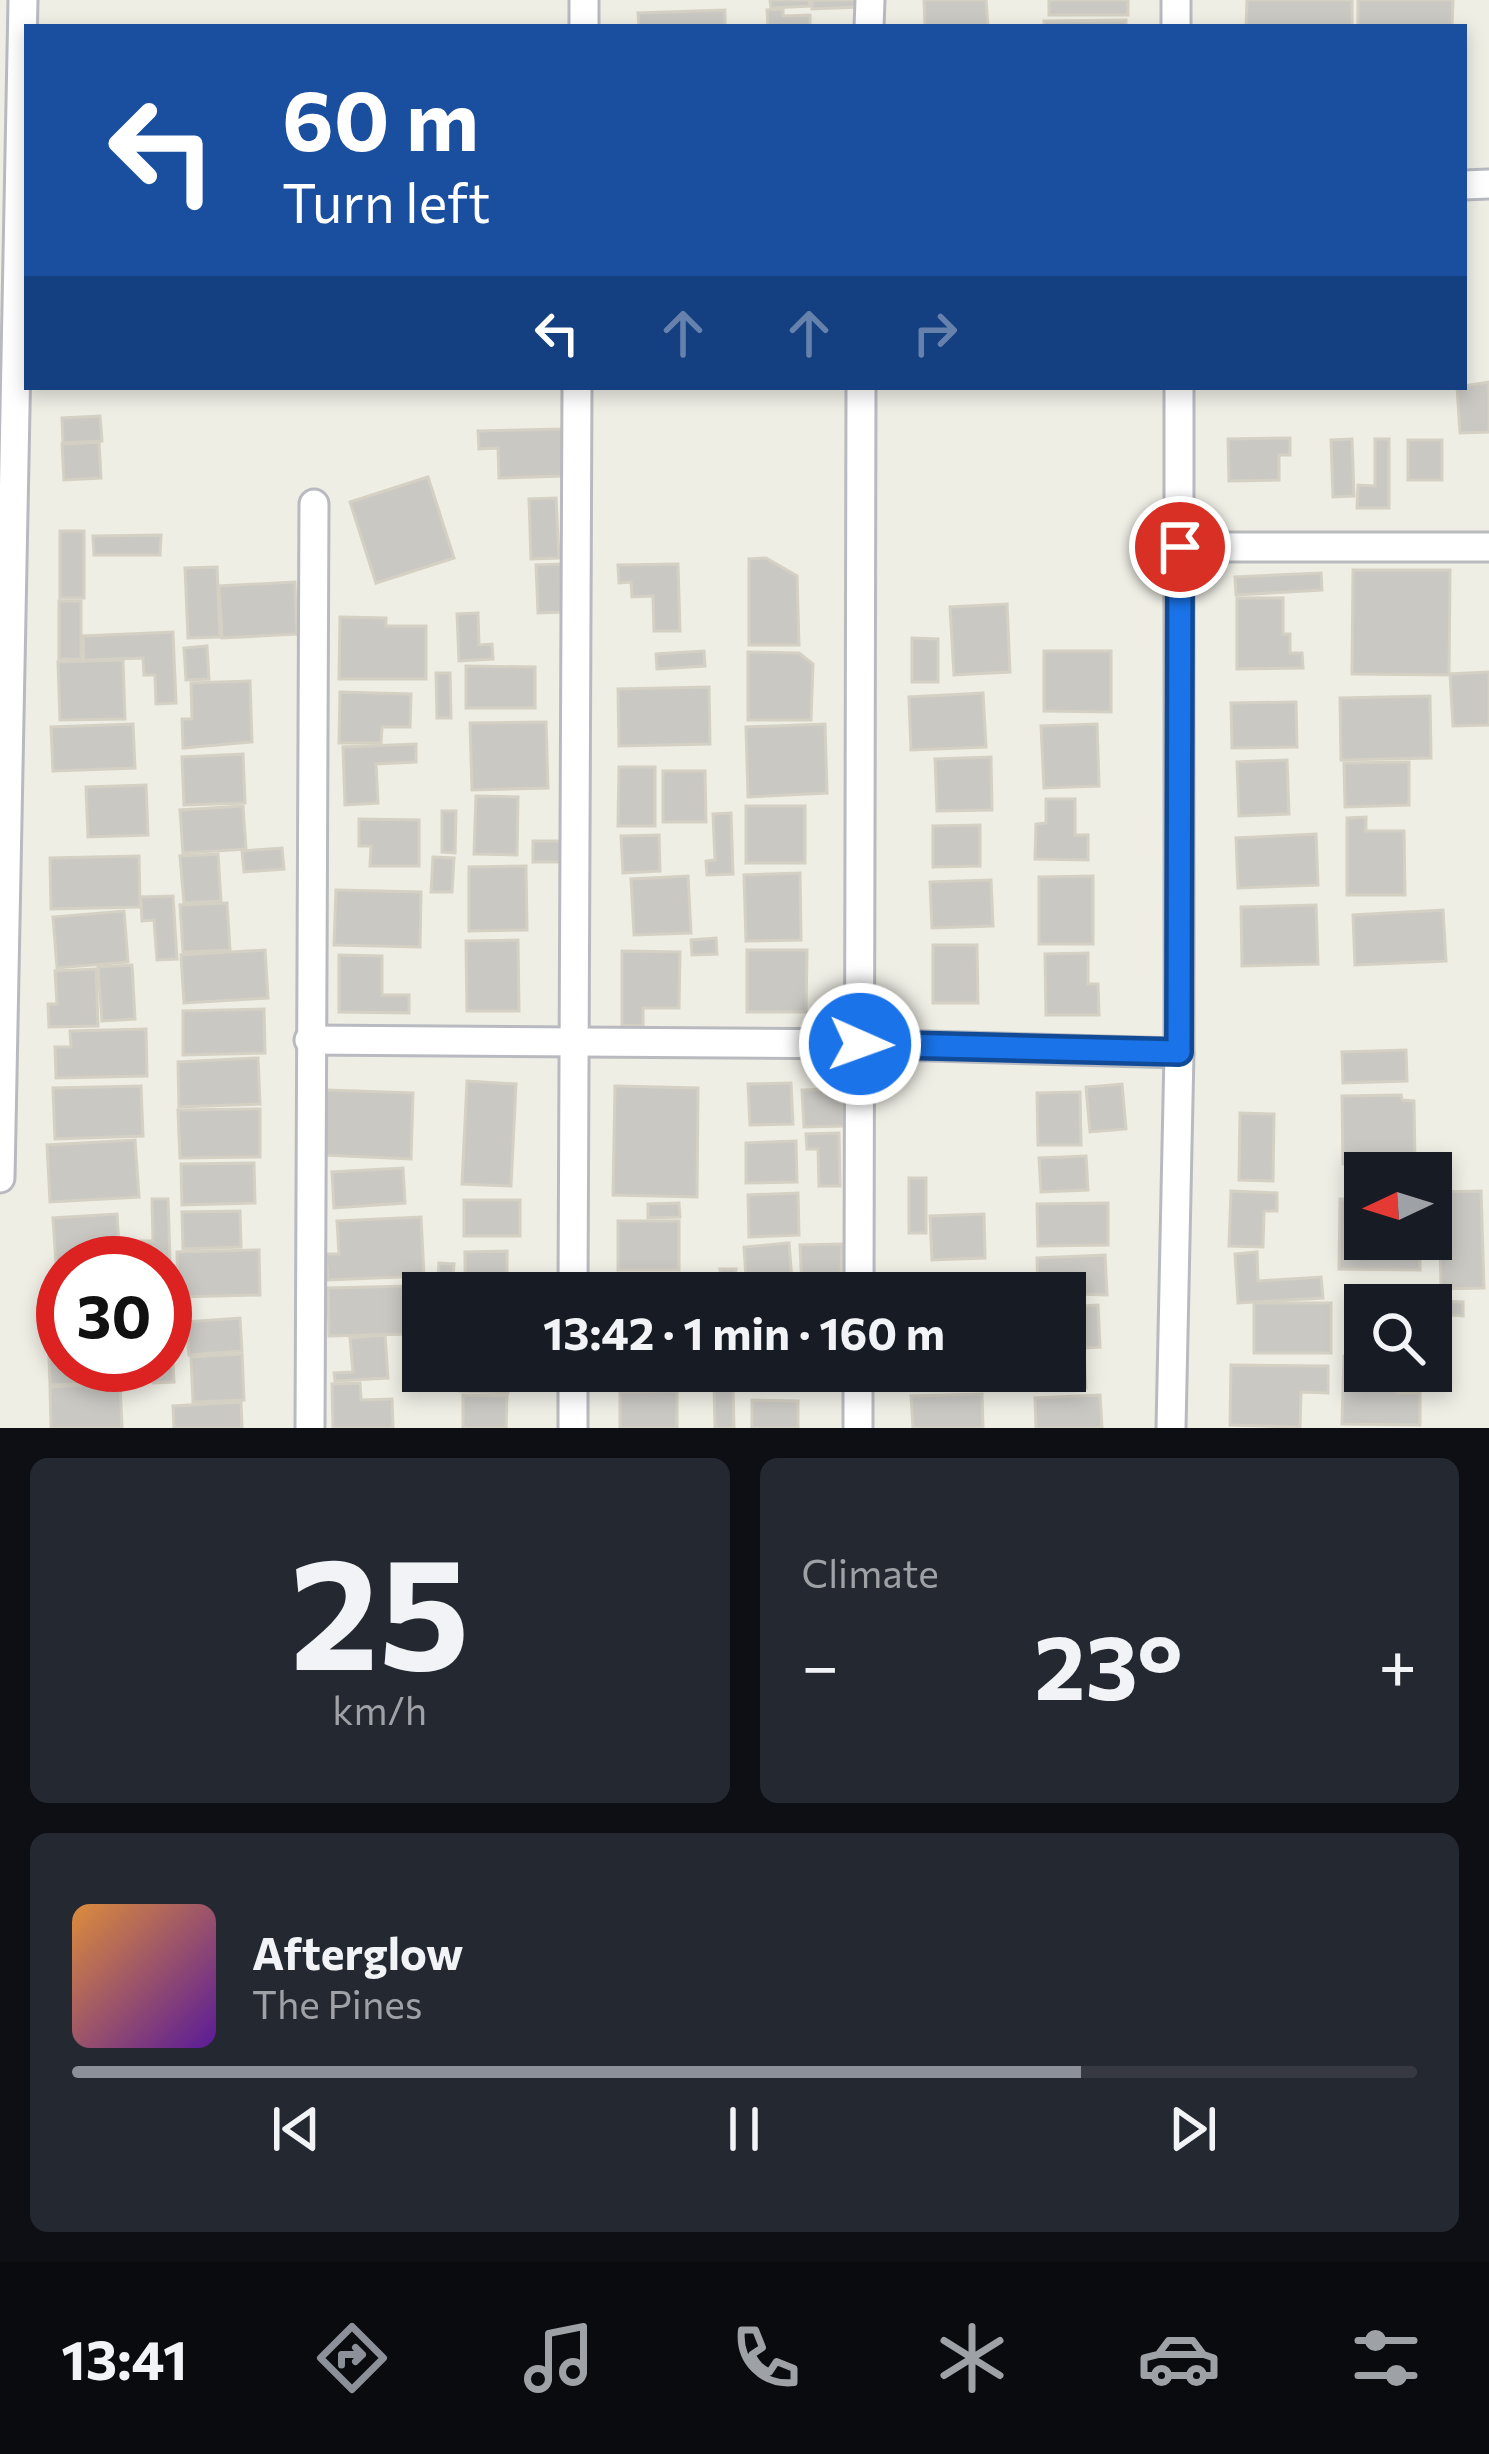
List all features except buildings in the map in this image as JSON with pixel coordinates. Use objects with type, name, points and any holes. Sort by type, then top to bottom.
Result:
[{"type":"street","points":[[0,1178],[23,0]]},
{"type":"street","points":[[573,1272],[578,390]]},
{"type":"street","points":[[859,1272],[861,390]]},
{"type":"street","points":[[1171,1428],[1179,1052],[1179,390]]},
{"type":"street","points":[[310,1428],[314,504]]},
{"type":"street","points":[[1227,547],[1489,547]]},
{"type":"street","points":[[309,1040],[1179,1052]]},
{"type":"street","points":[[573,1392],[573,1428]]},
{"type":"street","points":[[858,1392],[858,1428]]},
{"type":"route","points":[[860,1044],[1179,1052],[1180,547]]}]
